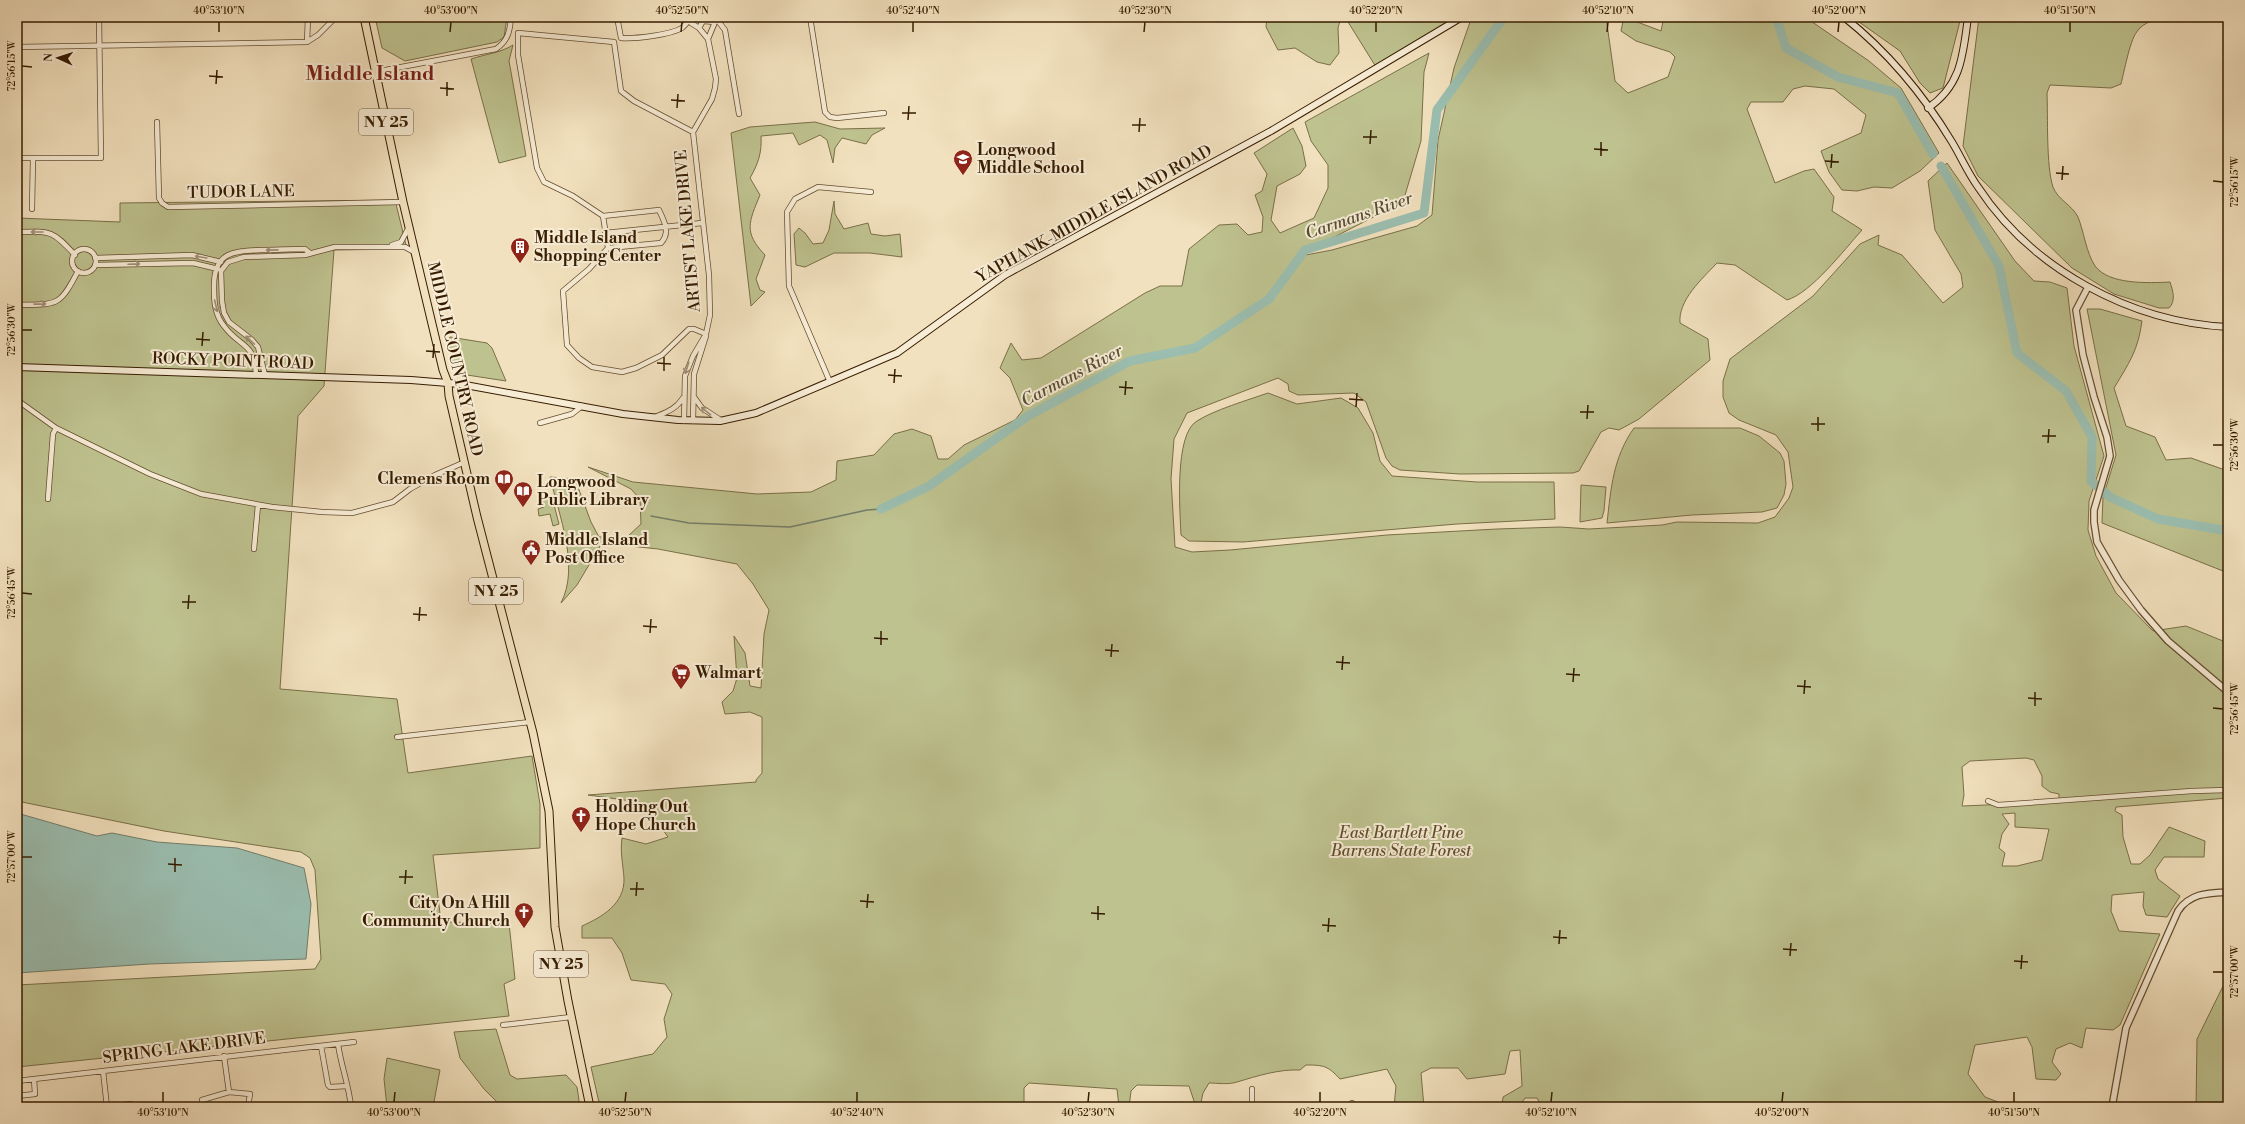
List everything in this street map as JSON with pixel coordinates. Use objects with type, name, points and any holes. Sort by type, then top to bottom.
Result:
[{"type":"main road","name":"MIDDLE COUNTRY ROAD","points":[[364,17],[403,202],[443,370],[448,383],[464,462],[512,658],[530,722],[549,811],[555,927],[571,1017],[590,1107]]},
{"type":"main road","name":"YAPHANK-MIDDLE ISLAND ROAD","points":[[448,383],[654,418],[684,421],[722,421],[756,413],[897,353],[1006,276],[1271,131],[1462,17]]},
{"type":"main road","points":[[1844,17],[1874,41],[1893,61],[1951,141],[1978,188],[2009,225],[2055,267],[2088,287],[2115,300],[2158,315],[2213,326],[2228,327]]},
{"type":"main road","points":[[1928,108],[1940,100],[1954,82],[1961,60],[1968,17]]},
{"type":"main road","name":"ROCKY POINT ROAD","points":[[17,367],[256,374],[448,383]]},
{"type":"street","points":[[17,158],[101,158],[99,17]]},
{"type":"street","points":[[307,42],[308,17]]},
{"type":"street","points":[[17,47],[307,42],[318,36],[336,17]]},
{"type":"street","points":[[375,72],[496,49],[505,43],[508,36],[511,17]]},
{"type":"street","points":[[617,17],[621,38],[664,33],[682,28],[688,19]]},
{"type":"street","points":[[810,17],[825,112],[830,117],[837,118],[884,113]]},
{"type":"street","name":"ARTIST LAKE DRIVE","points":[[684,421],[685,376],[689,363],[706,334],[710,315],[710,301],[693,132],[712,99],[716,79],[708,39],[702,30],[688,19]]},
{"type":"street","points":[[699,28],[703,21],[718,20]]},
{"type":"street","points":[[708,39],[718,20]]},
{"type":"street","points":[[718,20],[725,30],[739,114]]},
{"type":"street","points":[[693,132],[634,101],[621,91],[614,42],[518,33],[518,55],[537,168],[541,179],[549,186],[572,196],[604,216],[659,210],[666,226],[666,236],[661,243],[608,248],[589,269],[561,293],[567,345],[579,358],[592,367],[622,372],[652,361],[689,329],[694,329],[706,334],[705,343],[698,358],[694,374],[693,421]]},
{"type":"street","name":"TUDOR LANE","points":[[157,122],[159,198],[162,203],[168,207],[403,202]]},
{"type":"street","points":[[32,209],[33,158]]},
{"type":"street","points":[[830,382],[789,286],[787,212],[795,198],[818,187],[871,192]]},
{"type":"street","points":[[604,216],[608,248]]},
{"type":"street","points":[[605,233],[702,223]]},
{"type":"street","points":[[391,246],[401,242],[409,227]]},
{"type":"street","points":[[17,232],[47,232],[57,235],[75,255]]},
{"type":"street","points":[[265,375],[258,347],[251,339],[229,322],[224,313],[221,270],[226,264],[235,258],[305,255],[335,247],[405,247],[416,253]]},
{"type":"street","points":[[256,374],[251,351],[245,344],[232,336],[219,320],[214,303],[214,274],[216,268],[220,261],[236,251],[304,249],[310,253]]},
{"type":"street","points":[[95,265],[95,258],[87,250],[80,251],[75,255],[73,264],[78,271],[87,273],[95,265],[193,263],[221,270]]},
{"type":"street","points":[[95,258],[192,255],[220,261],[226,264]]},
{"type":"street","points":[[17,305],[52,304],[62,299],[78,271]]},
{"type":"street","points":[[2088,287],[2076,310],[2083,355],[2094,397],[2107,437],[2110,456],[2094,510],[2097,542],[2101,552],[2133,600],[2168,641],[2228,692]]},
{"type":"street","points":[[694,396],[702,408],[722,421]]},
{"type":"street","points":[[654,418],[671,411],[679,405],[684,397]]},
{"type":"street","points":[[17,400],[56,428],[150,474],[201,494],[258,505],[320,512],[352,512],[368,510],[393,502],[410,489],[435,475],[464,462]]},
{"type":"street","points":[[540,423],[572,414],[582,406]]},
{"type":"street","points":[[48,499],[53,434],[56,428]]},
{"type":"street","points":[[254,549],[258,505]]},
{"type":"street","points":[[397,737],[530,722]]},
{"type":"street","points":[[1988,801],[1998,805],[2192,791],[2228,790]]},
{"type":"street","points":[[2112,1107],[2126,1028],[2178,911],[2182,904],[2198,895],[2228,892]]},
{"type":"street","points":[[502,1025],[571,1017]]},
{"type":"street","name":"SPRING LAKE DRIVE","points":[[17,1081],[354,1042]]},
{"type":"street","points":[[338,1044],[340,1065],[347,1086],[351,1107]]},
{"type":"street","points":[[321,1046],[328,1085],[330,1087],[347,1086]]},
{"type":"street","points":[[224,1056],[229,1092]]},
{"type":"street","points":[[104,1071],[108,1107],[131,1104],[130,1107]]},
{"type":"street","points":[[17,1096],[36,1094],[34,1079]]},
{"type":"street","points":[[1252,1089],[1252,1107]]},
{"type":"street","points":[[204,1107],[202,1100],[229,1092],[250,1094],[248,1107]]},
{"type":"green space","points":[[375,17],[507,17],[504,37],[497,42],[405,61],[382,48]]},
{"type":"green space","points":[[1267,17],[1341,17],[1338,28],[1339,53],[1330,65],[1317,62],[1295,48],[1278,50],[1266,27]]},
{"type":"green space","points":[[1345,17],[1462,17],[1376,67]]},
{"type":"green space","name":"East Bartlett Pine Barrens State Forest","points":[[1481,17],[1606,17],[1615,81],[1628,93],[1668,77],[1675,57],[1670,52],[1636,41],[1621,31],[1624,17],[1661,31],[1664,17],[1805,17],[1869,61],[1901,88],[1939,153],[1920,171],[1892,188],[1874,187],[1857,191],[1842,190],[1829,172],[1821,151],[1861,133],[1866,115],[1834,89],[1805,86],[1793,89],[1783,102],[1751,102],[1747,109],[1775,183],[1804,171],[1814,169],[1834,197],[1832,211],[1862,230],[1817,280],[1796,296],[1787,300],[1735,265],[1717,263],[1692,290],[1680,314],[1680,323],[1708,339],[1710,360],[1639,419],[1619,430],[1609,428],[1601,432],[1579,471],[1573,473],[1460,474],[1400,470],[1392,466],[1386,458],[1366,402],[1354,393],[1298,395],[1289,391],[1288,384],[1278,378],[1187,413],[1174,439],[1171,479],[1175,547],[1192,552],[1230,550],[1387,535],[1560,527],[1589,529],[1662,525],[1677,522],[1758,523],[1775,517],[1789,498],[1793,487],[1788,452],[1776,435],[1739,420],[1729,413],[1723,397],[1723,381],[1730,359],[1813,296],[1860,244],[1879,235],[1878,245],[1902,255],[1943,303],[1963,287],[1961,274],[1935,230],[1928,181],[1947,163],[2015,261],[2034,281],[2050,282],[2067,288],[2074,346],[2104,456],[2089,501],[2088,530],[2096,556],[2116,593],[2153,631],[2186,626],[2228,643],[2228,798],[2116,807],[2115,811],[2122,815],[2123,837],[2131,864],[2140,864],[2150,855],[2169,827],[2205,841],[2204,857],[2164,857],[2155,870],[2158,879],[2180,896],[2167,917],[2146,915],[2143,906],[2144,892],[2112,895],[2111,911],[2119,931],[2160,934],[2120,1025],[2113,1030],[2086,1028],[2082,1048],[2070,1043],[2056,1049],[2052,1062],[2061,1074],[2056,1080],[2036,1079],[2032,1047],[2027,1037],[1975,1045],[1968,1074],[1985,1097],[2011,1107],[1542,1107],[1537,1098],[1525,1098],[1519,1107],[1502,1107],[1503,1097],[1522,1086],[1520,1050],[1510,1051],[1505,1074],[1467,1079],[1458,1068],[1431,1068],[1421,1073],[1424,1107],[1394,1107],[1396,1086],[1387,1069],[1340,1079],[1332,1071],[1325,1067],[1306,1065],[1300,1070],[1260,1075],[1234,1083],[1209,1083],[1203,1093],[1200,1107],[1196,1107],[1189,1086],[1137,1085],[1131,1091],[1129,1107],[1119,1107],[1117,1089],[1029,1083],[1024,1088],[1024,1107],[600,1107],[591,1067],[653,1054],[667,1037],[664,1019],[672,994],[665,984],[631,980],[622,953],[612,938],[582,938],[582,926],[604,914],[611,908],[621,895],[624,878],[621,853],[622,838],[646,844],[668,837],[648,809],[639,802],[588,795],[756,782],[762,773],[762,717],[750,712],[725,714],[722,702],[733,691],[737,678],[734,636],[745,653],[750,686],[761,688],[764,634],[769,610],[753,584],[737,564],[658,549],[602,543],[577,585],[561,603],[566,589],[569,573],[568,557],[566,541],[550,477],[575,479],[591,522],[599,537],[627,537],[641,524],[640,499],[631,489],[588,467],[633,482],[757,494],[811,492],[836,480],[837,461],[874,455],[894,434],[912,429],[931,436],[938,459],[948,459],[964,445],[1015,420],[1023,410],[1010,378],[1000,368],[1011,343],[1022,360],[1041,358],[1145,293],[1160,286],[1182,286],[1189,249],[1219,225],[1237,224],[1248,235],[1262,232],[1263,217],[1255,195],[1262,191],[1267,174],[1254,153],[1293,128],[1302,146],[1306,166],[1300,174],[1277,186],[1271,220],[1280,233],[1314,218],[1328,188],[1328,165],[1311,141],[1305,122],[1429,53],[1424,72],[1421,141],[1403,202],[1295,257],[1332,250],[1417,226],[1432,215],[1438,140],[1454,68],[1470,22]],"holes":[[[2026,758],[2034,760],[2042,776],[2042,786],[2050,792],[2059,794],[2059,802],[1962,806],[1964,795],[1962,767],[1970,761]],[[2015,813],[2015,827],[2049,829],[2042,860],[2017,866],[2002,866],[2005,853],[1999,848],[2002,834],[2009,824],[2002,814]]]},
{"type":"green space","points":[[1852,17],[1961,17],[1943,88],[1930,93],[1920,83],[1900,51]]},
{"type":"green space","points":[[1979,17],[2172,17],[2152,21],[2139,29],[2134,37],[2127,57],[2121,84],[2111,88],[2050,85],[2047,93],[2048,154],[2053,187],[2055,192],[2078,217],[2089,255],[2095,266],[2101,272],[2119,280],[2151,283],[2170,282],[2173,292],[2173,302],[2169,308],[2159,308],[2114,294],[2072,268],[1978,176],[1963,146]]},
{"type":"green space","points":[[513,45],[509,61],[526,156],[499,163],[471,59],[498,52]]},
{"type":"green space","points":[[815,122],[840,129],[885,128],[872,135],[866,144],[842,138],[835,148],[833,163],[827,140],[820,135],[799,145],[793,133],[761,136],[759,158],[750,178],[760,195],[750,226],[753,240],[765,255],[756,279],[760,290],[765,292],[751,306],[731,133],[750,127]]},
{"type":"green space","points":[[395,200],[407,249],[334,250],[324,386],[298,416],[280,689],[397,699],[408,773],[532,756],[540,804],[540,848],[433,855],[441,922],[509,923],[515,979],[504,984],[509,1016],[17,1067],[17,985],[315,969],[321,959],[315,870],[310,858],[301,852],[164,831],[17,801],[17,218],[120,222],[120,203]]},
{"type":"green space","points":[[834,201],[835,214],[844,229],[868,223],[871,234],[885,236],[900,234],[902,257],[870,253],[834,253],[805,267],[796,265],[794,234],[799,228],[805,233],[813,244],[823,243],[829,230]]},
{"type":"green space","points":[[2087,309],[2100,309],[2142,321],[2135,349],[2114,388],[2126,426],[2155,437],[2166,460],[2191,458],[2228,471],[2228,573],[2102,523],[2103,497],[2116,455]]},
{"type":"green space","points":[[450,337],[487,343],[492,348],[506,381],[467,375],[454,368],[448,341]]},
{"type":"green space","points":[[1268,393],[1297,404],[1341,398],[1358,408],[1373,433],[1380,461],[1392,476],[1477,482],[1554,482],[1555,519],[1457,524],[1243,542],[1189,541],[1181,535],[1180,474],[1185,441],[1190,429],[1197,421],[1212,413]]},
{"type":"green space","points":[[1634,428],[1740,428],[1759,436],[1780,453],[1784,461],[1786,484],[1784,495],[1777,508],[1762,512],[1692,515],[1607,523],[1612,485],[1617,462],[1627,439]]},
{"type":"green space","points":[[1581,485],[1606,487],[1602,518],[1580,522]]},
{"type":"green space","points":[[552,497],[559,524],[553,526],[550,514],[539,516],[538,509],[544,507],[542,500]]},
{"type":"green space","points":[[2228,976],[2228,1107],[2196,1107],[2197,1039]]},
{"type":"green space","points":[[496,1029],[510,1075],[517,1079],[566,1075],[577,1087],[580,1107],[502,1107],[484,1089],[460,1058],[454,1032]]},
{"type":"green space","points":[[387,1058],[440,1070],[433,1107],[387,1107],[384,1079]]},
{"type":"shaded area","points":[[17,813],[97,836],[112,833],[157,842],[237,848],[304,868],[311,904],[306,959],[149,964],[17,973]]},
{"type":"waterway","name":"Carmans River","points":[[881,509],[929,486],[1028,416],[1130,361],[1195,348],[1269,299],[1305,250],[1424,213],[1437,110],[1504,17]]},
{"type":"waterway","name":"Carmans River","points":[[1776,17],[1786,48],[1838,77],[1898,93],[1933,154]]},
{"type":"waterway","name":"Carmans River","points":[[1941,166],[1999,266],[2017,353],[2066,391],[2092,437],[2091,481],[2110,497],[2158,519],[2228,531]]},
{"type":"waterway","points":[[651,516],[689,523],[790,527],[867,510],[881,509]]},
{"type":"place","name":"Longwood Middle School","points":[[963,176]]},
{"type":"place","name":"Middle Island Shopping Center","points":[[520,264]]},
{"type":"place","name":"Clemens Room","points":[[504,496]]},
{"type":"place","name":"Longwood Public Library","points":[[523,508]]},
{"type":"place","name":"Middle Island Post Office","points":[[531,566]]},
{"type":"place","name":"Walmart","points":[[681,690]]},
{"type":"place","name":"Holding Out Hope Church","points":[[581,833]]},
{"type":"place","name":"City On A Hill Community Church","points":[[524,929]]},
{"type":"district","name":"Middle Island","points":[[370,74]]}]
